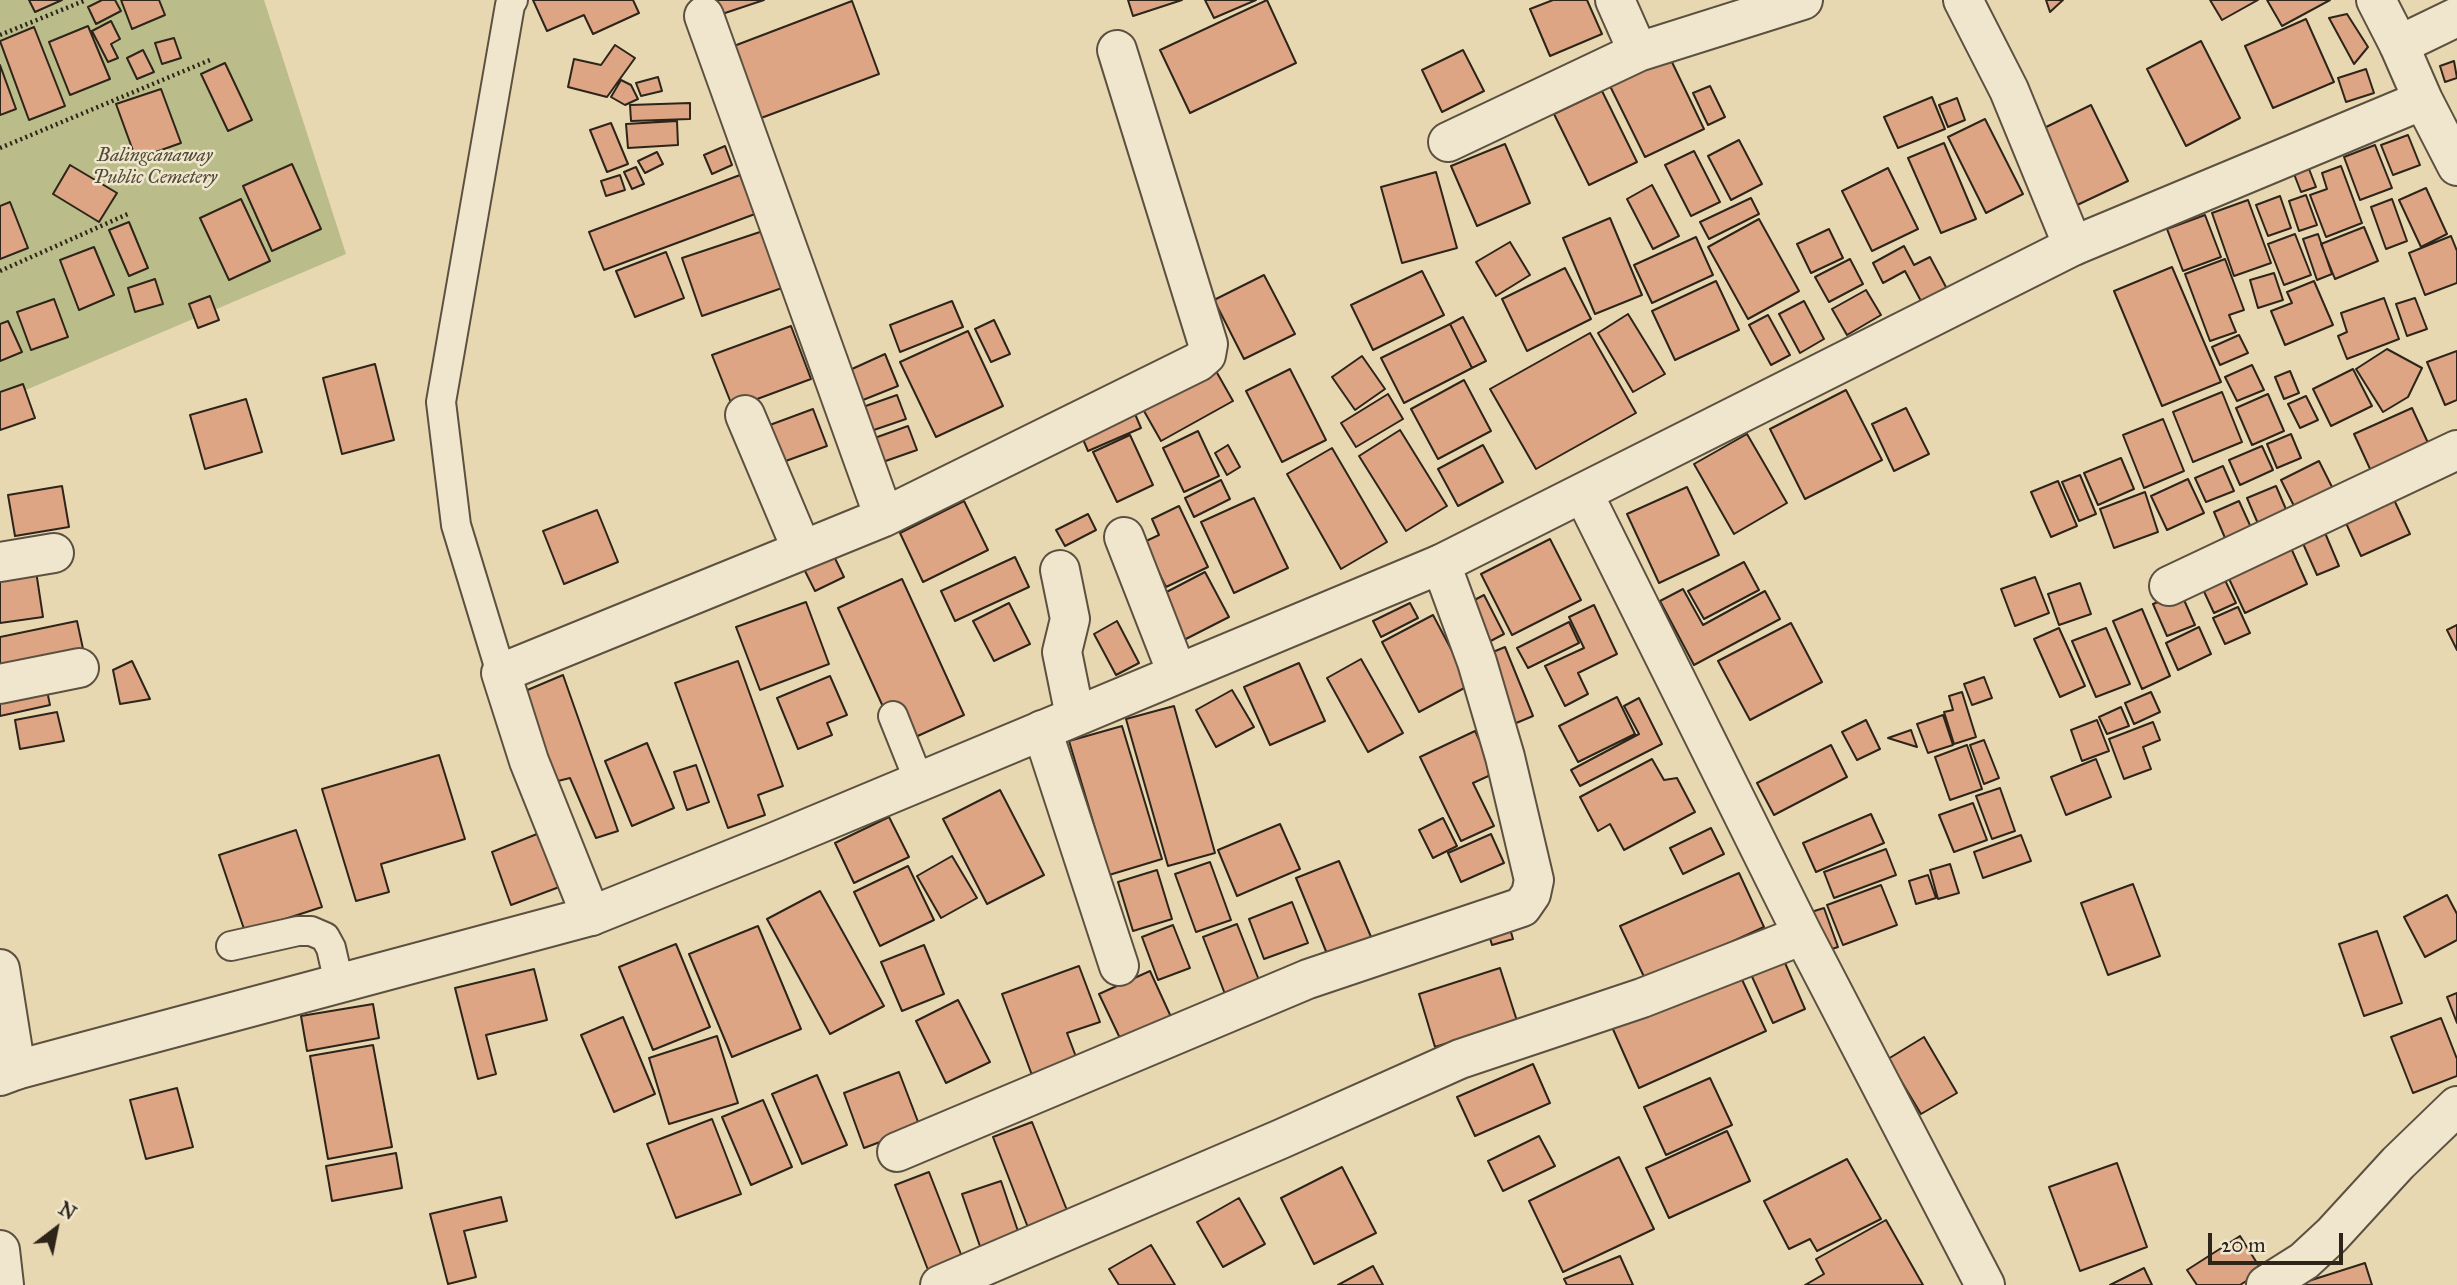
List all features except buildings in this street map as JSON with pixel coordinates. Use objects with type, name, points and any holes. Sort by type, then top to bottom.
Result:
[{"type":"street","points":[[1615,0],[1638,52]]},
{"type":"street","points":[[1448,142],[1638,52],[1803,0]]},
{"type":"street","points":[[1963,0],[2009,90],[2073,246]]},
{"type":"street","points":[[2376,0],[2457,166]]},
{"type":"street","points":[[704,16],[884,517]]},
{"type":"street","points":[[2399,45],[2457,17]]},
{"type":"street","points":[[591,916],[529,761],[501,673],[884,517],[1198,362],[1206,355],[1208,344],[1117,50]]},
{"type":"street","points":[[0,969],[8,1073],[591,916],[1441,564],[2073,246],[2423,100]]},
{"type":"street","points":[[745,415],[802,550]]},
{"type":"street","points":[[2169,586],[2457,450]]},
{"type":"street","points":[[1583,493],[1803,935],[1985,1285]]},
{"type":"street","points":[[1124,537],[1177,673]]},
{"type":"street","points":[[0,562],[54,553]]},
{"type":"street","points":[[897,1152],[1308,979],[1522,907],[1531,894],[1534,880],[1508,769],[1477,662],[1441,564]]},
{"type":"street","points":[[1060,570],[1070,619],[1062,652],[1058,723],[1119,966]]},
{"type":"street","points":[[0,684],[79,668]]},
{"type":"street","points":[[940,1285],[1460,1059],[1642,998],[1803,935]]},
{"type":"street","points":[[2266,1285],[2304,1261],[2332,1235],[2398,1163],[2457,1106]]},
{"type":"street","points":[[0,1250],[4,1285]]},
{"type":"lane","points":[[501,673],[456,525],[441,402],[513,0]]},
{"type":"lane","points":[[893,716],[919,781]]},
{"type":"lane","points":[[230,946],[298,931],[310,931],[325,937],[331,948],[339,983]]},
{"type":"path","points":[[0,35],[86,0]]},
{"type":"path","points":[[0,148],[210,60]]},
{"type":"path","points":[[0,271],[130,213]]},
{"type":"green space","name":"Balingcanaway Public Cemetery","points":[[0,0],[264,0],[346,254],[0,401]]}]
